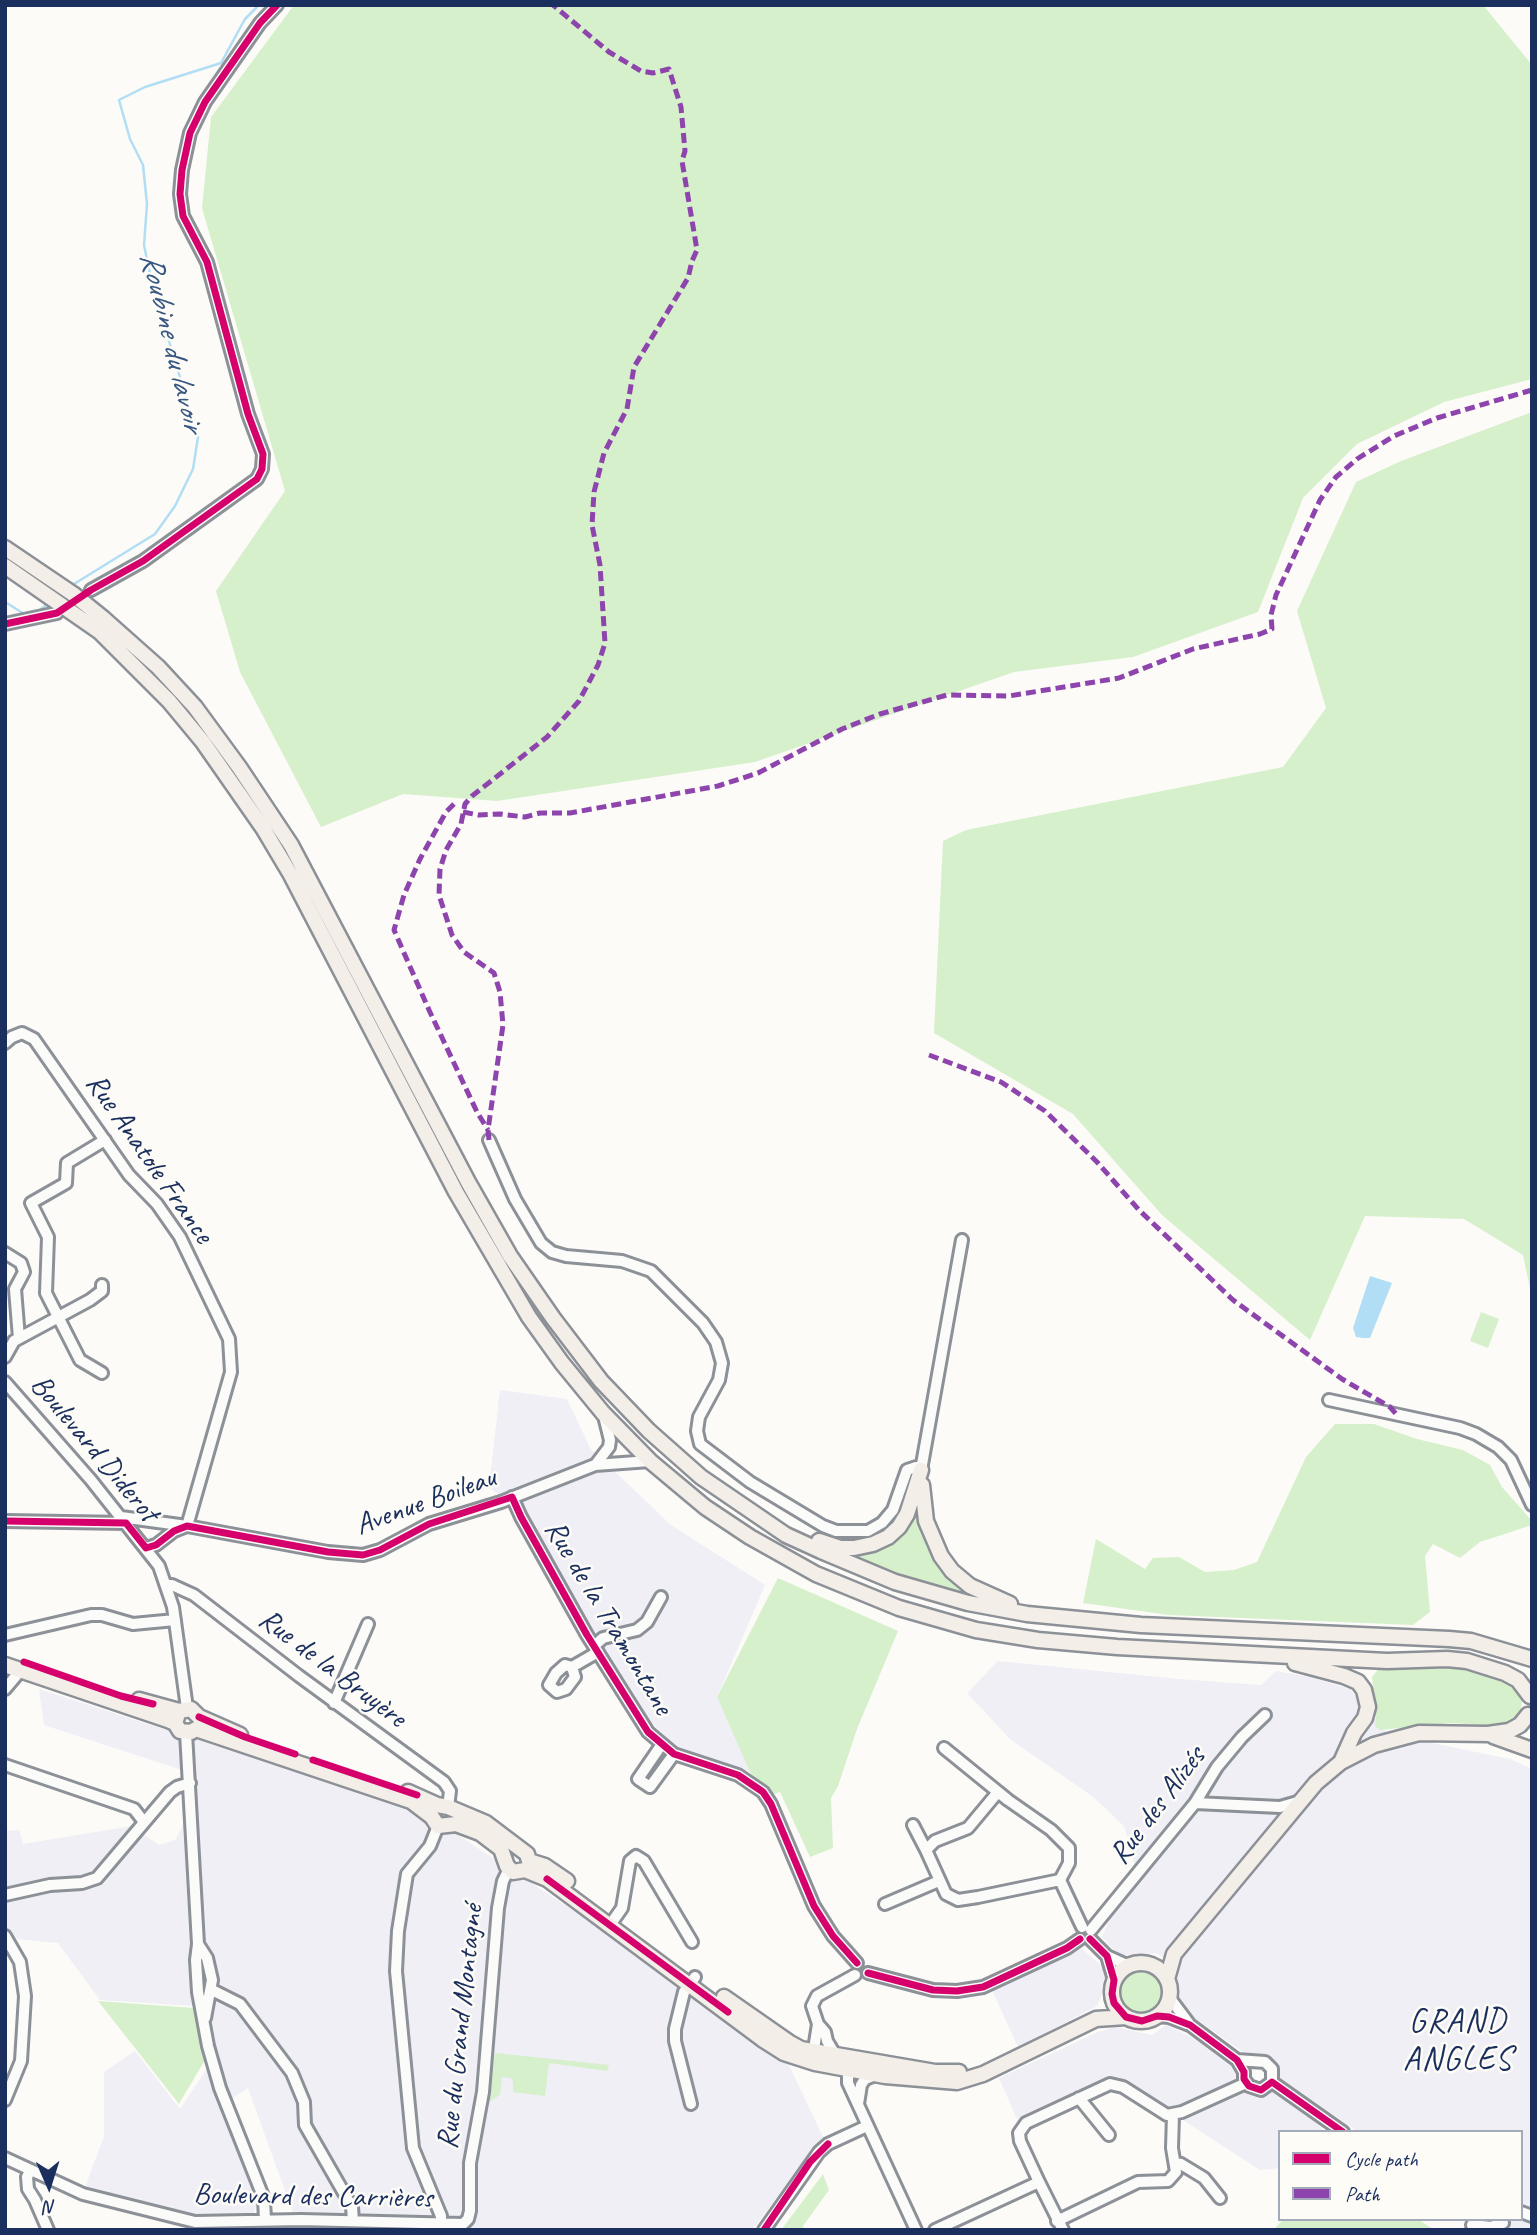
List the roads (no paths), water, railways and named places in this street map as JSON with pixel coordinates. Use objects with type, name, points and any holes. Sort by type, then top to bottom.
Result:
[{"type":"main road","points":[[5,548],[73,594],[104,619],[158,667],[202,717],[291,845],[468,1182],[510,1256],[552,1318],[601,1381],[649,1432],[701,1477],[786,1535],[862,1570],[968,1603],[1059,1618],[1141,1625],[1471,1641],[1532,1659]]},
{"type":"main road","points":[[5,566],[100,632],[135,665],[178,711],[233,782],[291,875],[492,1256],[529,1317],[603,1413],[650,1461],[705,1507],[750,1537],[816,1574],[899,1608],[976,1630],[1038,1640],[1116,1647],[1387,1661],[1447,1659],[1485,1665],[1512,1676],[1531,1693],[1528,1715],[1532,1735]]},
{"type":"main road","points":[[701,1477],[824,1544],[854,1548],[873,1544],[888,1537],[899,1527],[910,1507],[921,1470]]},
{"type":"main road","points":[[921,1470],[922,1500],[930,1535],[952,1571],[986,1595],[1059,1618]]},
{"type":"main road","points":[[1264,1655],[1344,1676],[1358,1682],[1364,1690],[1368,1707],[1365,1718],[1354,1733],[1341,1762]]},
{"type":"main road","points":[[5,1656],[407,1800],[456,1825],[466,1826],[480,1833],[501,1849],[509,1869],[517,1873],[527,1865]]},
{"type":"main road","points":[[5,1665],[187,1720]]},
{"type":"main road","points":[[692,1981],[797,2047],[817,2051],[852,2070],[940,2082],[957,2082],[983,2074],[1096,2019],[1126,2017],[1142,2021],[1163,2011],[1169,1997],[1167,1979],[1174,1954],[1316,1783],[1341,1762],[1374,1745],[1419,1733],[1488,1734],[1515,1729],[1528,1715]]},
{"type":"main road","points":[[1488,1734],[1532,1750]]},
{"type":"main road","points":[[439,1814],[486,1823],[527,1854],[527,1865]]},
{"type":"main road","points":[[527,1865],[612,1921],[774,2046],[817,2051]]},
{"type":"main road","points":[[1149,1964],[1174,1954]]},
{"type":"main road","points":[[1096,2019],[1104,2010],[1113,1987],[1129,1966],[1149,1964],[1167,1979]]},
{"type":"main road","points":[[1113,1987],[1119,2011],[1126,2017]]},
{"type":"main road","points":[[852,2070],[958,2073],[995,2066]]},
{"type":"street","points":[[91,590],[143,561],[257,479],[262,469],[263,454],[245,402],[207,262],[183,216],[180,194],[190,133],[205,102],[260,23],[277,5]]},
{"type":"street","points":[[5,624],[57,613]]},
{"type":"street","name":"Rue Anatole France","points":[[5,1043],[22,1033],[34,1039],[129,1175],[156,1204],[180,1237],[229,1339],[231,1372],[187,1526]]},
{"type":"street","points":[[102,1373],[80,1360],[46,1293],[48,1237],[31,1203],[66,1183],[67,1163],[105,1140]]},
{"type":"street","points":[[489,1140],[515,1199],[541,1243],[552,1252],[566,1256],[622,1261],[651,1271],[703,1323],[716,1342],[722,1363],[719,1380],[699,1417],[697,1431],[700,1444],[750,1482],[822,1526],[836,1531],[868,1531],[882,1523],[893,1510],[908,1470],[916,1467],[921,1470],[962,1240]]},
{"type":"street","points":[[5,1253],[21,1263],[24,1272],[15,1289],[19,1338]]},
{"type":"street","points":[[5,1357],[14,1341],[90,1300],[102,1291],[102,1285]]},
{"type":"street","name":"Boulevard Diderot","points":[[5,1382],[146,1548],[159,1566],[166,1585],[175,1620],[187,1720],[198,1944]]},
{"type":"street","points":[[1329,1401],[1460,1428],[1476,1434],[1498,1447],[1511,1460],[1532,1505]]},
{"type":"street","points":[[595,1465],[609,1447],[610,1440],[603,1413]]},
{"type":"street","name":"Avenue Boileau","points":[[5,1521],[103,1521],[121,1517],[187,1526],[328,1552],[363,1555],[380,1550],[429,1524],[512,1497],[595,1465],[650,1461]]},
{"type":"street","name":"Rue de la Tramontane","points":[[512,1497],[520,1517],[596,1649],[648,1732],[674,1754],[738,1775],[762,1792],[771,1804],[814,1906],[856,1969],[861,1962],[867,1966],[868,1973],[933,1990],[984,1987],[1067,1948],[1086,1934]]},
{"type":"street","points":[[157,1523],[145,1537],[146,1548],[187,1526]]},
{"type":"street","points":[[159,1566],[164,1539]]},
{"type":"street","name":"Rue de la Bruyère","points":[[166,1585],[194,1595],[334,1703],[444,1782],[450,1791],[439,1814]]},
{"type":"street","points":[[572,1667],[596,1649],[603,1639],[636,1630],[647,1622],[661,1597]]},
{"type":"street","points":[[5,1635],[91,1615],[102,1615],[133,1624],[175,1620]]},
{"type":"street","points":[[334,1703],[368,1624]]},
{"type":"street","points":[[5,1689],[21,1670]]},
{"type":"street","name":"Rue des Alizés","points":[[1086,1934],[1195,1803],[1217,1767],[1265,1714]]},
{"type":"street","points":[[662,1744],[638,1779],[650,1787],[674,1754]]},
{"type":"street","points":[[944,1748],[1051,1830],[1069,1848],[1069,1863],[1060,1880]]},
{"type":"street","points":[[5,1765],[134,1809],[144,1822]]},
{"type":"street","points":[[5,1895],[50,1885],[82,1883],[97,1878],[170,1792],[190,1783]]},
{"type":"street","points":[[926,1850],[935,1841],[968,1828],[998,1792]]},
{"type":"street","points":[[1195,1803],[1280,1807],[1301,1801]]},
{"type":"street","points":[[439,1814],[430,1846],[407,1874],[398,1931],[396,1971],[413,2148],[441,2216],[440,2224]]},
{"type":"street","points":[[913,1825],[946,1894],[958,1899],[1060,1880]]},
{"type":"street","points":[[612,1921],[622,1908],[630,1861],[636,1856],[644,1861],[692,1942]]},
{"type":"street","name":"Rue du Grand Montagné","points":[[464,2227],[470,2211],[470,2163],[485,2079],[498,1908],[503,1881],[509,1869]]},
{"type":"street","points":[[1060,1880],[1086,1934],[1107,1956],[1129,1966]]},
{"type":"street","points":[[885,1904],[939,1881]]},
{"type":"street","points":[[5,1936],[20,1962],[26,1996],[21,2061],[5,2100]]},
{"type":"street","points":[[198,1944],[207,1958],[212,1990],[205,2021]]},
{"type":"street","points":[[198,1944],[198,1992],[208,2046],[220,2088],[264,2199],[265,2220]]},
{"type":"street","points":[[1107,1956],[1113,1987]]},
{"type":"street","points":[[856,1969],[817,1996],[812,2006],[818,2024],[817,2051],[852,2070],[859,2110],[916,2230]]},
{"type":"street","points":[[691,2104],[675,2041],[675,2029],[681,1998],[692,1981]]},
{"type":"street","points":[[212,1990],[240,2004],[292,2073],[304,2102],[305,2125],[352,2207],[353,2221]]},
{"type":"street","points":[[1169,1997],[1190,2025]]},
{"type":"street","points":[[1157,2016],[1169,2017],[1190,2025],[1237,2060],[1247,2072],[1257,2090],[1265,2089],[1272,2082],[1273,2073],[1269,2065],[1261,2061],[1247,2072],[1173,2115],[1161,2113],[1117,2084],[1110,2084],[1026,2123],[1021,2128],[1020,2141],[1060,2225],[1138,2182],[1168,2181],[1176,2172],[1172,2148],[1173,2115]]},
{"type":"street","points":[[1272,2082],[1340,2130]]},
{"type":"street","points":[[1079,2098],[1108,2135]]},
{"type":"street","points":[[764,2230],[819,2152],[828,2144],[867,2126]]},
{"type":"street","name":"Boulevard des Carrières","points":[[5,2158],[43,2178],[83,2194],[183,2220],[207,2223],[265,2220],[353,2221],[393,2226],[440,2224],[464,2227]]},
{"type":"street","points":[[1175,2163],[1204,2178],[1220,2198]]},
{"type":"street","points":[[30,2171],[27,2189],[36,2200],[48,2230]]},
{"type":"street","points":[[36,2200],[36,2189],[43,2178]]},
{"type":"street","points":[[935,2230],[1039,2182]]},
{"type":"street","points":[[1471,2225],[1491,2227],[1503,2224]]},
{"type":"water","points":[[1370,1276],[1392,1283],[1370,1338],[1356,1337],[1353,1328]]},
{"type":"waterway","name":"Roubine du lavoir","points":[[74,584],[155,534],[175,506],[193,469],[198,437],[153,288],[144,245],[147,204],[143,165],[130,139],[119,100],[145,87],[221,63],[245,19],[259,5]]},
{"type":"waterway","points":[[5,602],[26,615]]},
{"type":"waterway","name":"Roubine du lavoir","points":[[36,613],[45,606]]},
{"type":"district","name":"GRAND ANGLES","points":[[1458,2041]]}]
